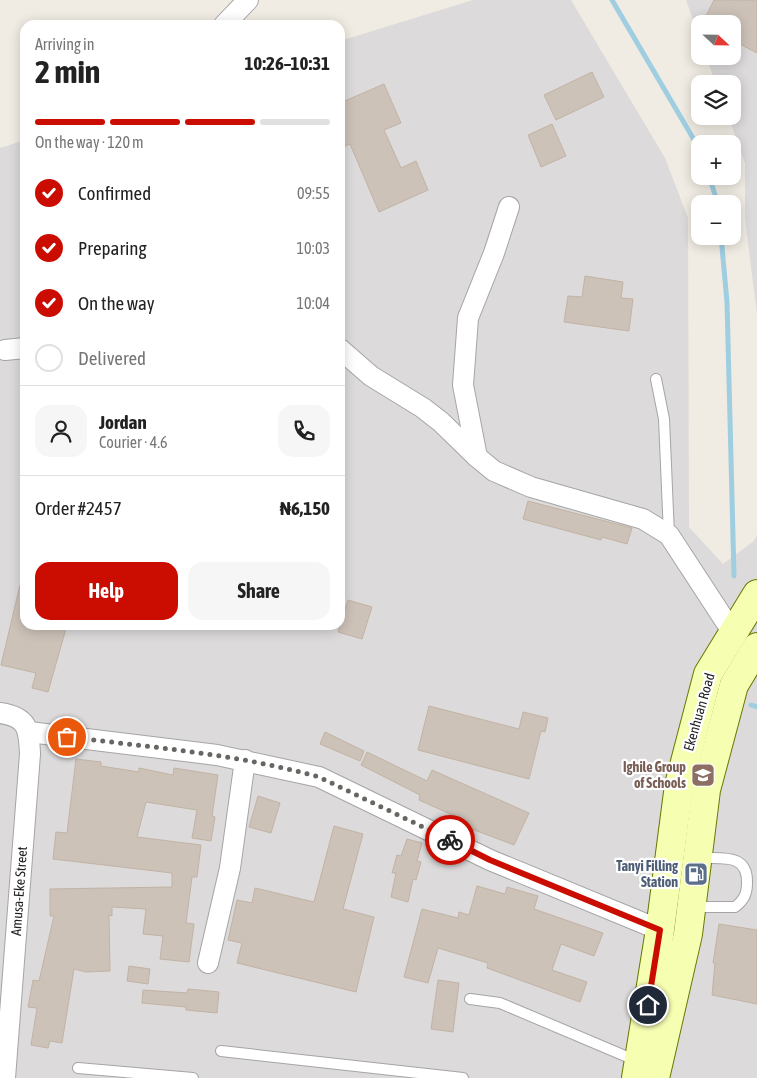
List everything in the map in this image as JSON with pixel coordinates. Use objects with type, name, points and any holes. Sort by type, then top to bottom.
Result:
[{"type":"main road","name":"Ekenhuan Road","points":[[643,1072],[679,785],[708,674],[757,594]]},
{"type":"main road","name":"Ekenhuan Road","points":[[643,1072],[688,934],[706,790],[734,685],[757,647]]},
{"type":"street","points":[[229,20],[248,0]]},
{"type":"street","points":[[477,457],[463,385],[468,318],[494,253],[509,208]]},
{"type":"street","points":[[5,350],[20,348]]},
{"type":"street","points":[[345,353],[371,376],[441,422],[494,471],[531,488],[642,519],[669,535],[733,633]]},
{"type":"street","points":[[5,713],[24,722],[29,732],[217,755],[319,777],[490,860],[660,930]]},
{"type":"street","name":"Amusa-Eke Street","points":[[5,1078],[29,764],[29,732]]},
{"type":"street","points":[[208,963],[230,868],[245,760]]},
{"type":"lane","points":[[656,379],[664,419],[669,535]]},
{"type":"lane","points":[[691,907],[735,907],[747,893],[748,871],[742,863],[732,860],[698,858]]},
{"type":"lane","points":[[470,999],[500,1003],[643,1072]]},
{"type":"lane","points":[[221,1052],[458,1078]]},
{"type":"lane","points":[[78,1068],[193,1078]]},
{"type":"shaded area","points":[[473,0],[571,0],[665,158],[688,218],[689,527],[723,564],[754,541],[757,535],[757,1078],[0,1078],[0,148],[20,142],[20,630],[345,630],[345,39]]},
{"type":"shaded area","points":[[686,0],[757,0],[757,314],[745,219],[745,163],[741,152],[741,135],[735,135],[731,125],[741,125],[741,75],[713,75],[709,65],[741,65],[741,15],[691,15]]},
{"type":"building","points":[[714,0],[757,0],[757,53],[741,45],[741,15],[706,15]]},
{"type":"building","points":[[592,72],[604,97],[556,120],[544,95]]},
{"type":"building","points":[[384,84],[401,123],[384,130],[401,168],[416,161],[428,190],[379,212],[350,144],[345,146],[345,101]]},
{"type":"building","points":[[552,124],[566,156],[541,167],[528,135]]},
{"type":"building","points":[[585,276],[623,282],[621,298],[633,299],[629,331],[564,322],[568,296],[582,297]]},
{"type":"building","points":[[528,501],[632,528],[627,544],[602,537],[601,540],[523,519]]},
{"type":"building","points":[[20,585],[20,630],[66,630],[48,692],[32,688],[36,673],[1,665]]},
{"type":"building","points":[[348,600],[372,607],[362,639],[338,632],[339,630],[345,630],[345,610]]},
{"type":"building","points":[[429,706],[519,729],[523,712],[548,718],[545,732],[541,731],[529,779],[418,750]]},
{"type":"building","points":[[325,732],[364,751],[360,761],[320,744]]},
{"type":"building","points":[[367,752],[427,781],[432,770],[529,813],[514,845],[469,828],[470,823],[419,800],[420,795],[361,765]]},
{"type":"building","points":[[76,759],[101,762],[101,766],[139,772],[139,768],[173,775],[174,768],[218,775],[212,816],[215,817],[211,841],[192,838],[197,810],[146,802],[137,837],[201,845],[197,877],[192,877],[186,923],[194,924],[189,962],[160,959],[163,936],[143,934],[146,909],[112,907],[112,916],[109,915],[110,971],[86,972],[74,969],[62,1043],[50,1041],[48,1048],[31,1045],[37,1008],[28,1007],[33,980],[39,981],[54,916],[50,916],[50,889],[172,887],[172,873],[53,859],[56,832],[67,833]]},
{"type":"building","points":[[258,796],[280,803],[271,833],[249,827]]},
{"type":"building","points":[[334,826],[363,834],[343,909],[374,917],[356,992],[237,963],[242,943],[228,940],[237,900],[252,903],[255,888],[314,902]]},
{"type":"building","points":[[407,839],[422,843],[417,861],[421,862],[416,880],[413,879],[408,902],[391,897],[396,873],[392,873],[397,855],[401,856]]},
{"type":"building","points":[[477,886],[505,894],[507,887],[538,896],[534,909],[603,933],[594,956],[561,944],[552,970],[587,982],[580,1002],[487,968],[488,963],[438,948],[428,983],[404,977],[422,909],[458,918],[459,912],[469,915]]},
{"type":"building","points":[[719,924],[757,930],[757,1004],[712,995],[715,963],[713,963]]},
{"type":"building","points":[[129,966],[150,969],[148,984],[127,981]]},
{"type":"building","points":[[438,980],[459,983],[453,1032],[431,1029]]},
{"type":"building","points":[[188,989],[219,992],[217,1013],[186,1010],[186,1007],[142,1003],[143,990],[187,993]]},
{"type":"waterway","points":[[612,0],[691,135]]},
{"type":"waterway","points":[[712,185],[715,195]]},
{"type":"waterway","points":[[722,245],[727,302],[734,576]]},
{"type":"waterway","points":[[751,705],[757,707]]},
{"type":"way so far","points":[[67,737],[217,755],[300,771],[319,777],[450,840]]},
{"type":"place","name":"Ighile Group of Schools","points":[[703,775]]},
{"type":"place","name":"Tanyi Filling Station","points":[[696,874]]},
{"type":"route","points":[[450,840],[490,860],[660,930],[648,1005]]}]
